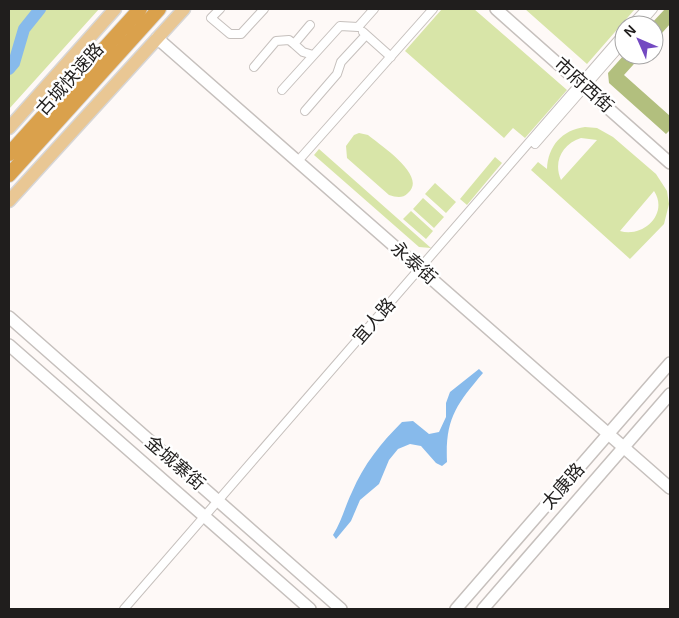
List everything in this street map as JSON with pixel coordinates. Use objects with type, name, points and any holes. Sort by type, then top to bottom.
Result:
[{"type":"highway","name":"古城快速路","points":[[9,154],[140,9]]},
{"type":"highway","name":"古城快速路","points":[[9,175],[159,9]]},
{"type":"main road","points":[[9,128],[115,9]]},
{"type":"main road","points":[[9,201],[184,9]]},
{"type":"main road","name":"市府西街","points":[[496,9],[670,153]]},
{"type":"main road","name":"市府西街","points":[[506,9],[586,82],[670,163]]},
{"type":"main road","name":"永泰街","points":[[158,37],[610,432],[670,481]]},
{"type":"main road","name":"金城寨街","points":[[9,316],[342,609]]},
{"type":"main road","name":"金城寨街","points":[[9,345],[310,609]]},
{"type":"main road","name":"太康路","points":[[456,609],[670,363]]},
{"type":"main road","name":"太康路","points":[[483,609],[670,394]]},
{"type":"main road","name":"永泰街","points":[[625,445],[670,488]]},
{"type":"street","points":[[220,9],[211,18],[230,34],[241,34],[264,9]]},
{"type":"street","points":[[358,27],[374,9]]},
{"type":"street","points":[[299,160],[433,9]]},
{"type":"street","points":[[294,44],[310,25]]},
{"type":"street","points":[[282,90],[340,26],[358,27],[391,56]]},
{"type":"street","points":[[305,111],[337,74],[341,62],[366,35]]},
{"type":"street","points":[[254,67],[276,41],[289,40],[303,52],[313,55]]},
{"type":"street","name":"宜人路","points":[[586,82],[614,46]]},
{"type":"street","name":"宜人路","points":[[130,609],[423,269],[614,53]]},
{"type":"street","name":"宜人路","points":[[124,609],[206,519]]},
{"type":"green space","points":[[9,9],[99,9],[9,109]]},
{"type":"green space","points":[[442,9],[474,9],[567,90],[525,138],[513,128],[504,138],[405,51]]},
{"type":"green space","points":[[525,9],[635,9],[630,15],[614,15],[614,33],[587,64]]},
{"type":"green space","points":[[665,9],[670,9],[670,24],[664,31],[664,15],[659,15]]},
{"type":"green space","points":[[615,65],[633,65],[624,75],[670,116],[670,130],[666,134],[609,83],[608,73]]},
{"type":"green space","points":[[585,127],[597,128],[613,137],[656,174],[667,191],[669,204],[664,224],[630,259],[531,170],[538,162],[547,169],[553,146],[563,136]],"holes":[[[581,138],[597,140],[561,180],[558,167],[561,154],[564,149]],[[654,191],[658,200],[658,208],[656,216],[651,222],[637,231],[620,231]]]},
{"type":"green space","points":[[359,133],[368,135],[400,161],[407,170],[412,178],[413,186],[406,195],[399,197],[389,195],[347,158],[346,146],[354,135]]},
{"type":"green space","points":[[319,149],[431,248],[419,247],[314,155]]},
{"type":"green space","points":[[495,157],[502,163],[467,205],[460,199]]},
{"type":"green space","points":[[435,183],[456,202],[446,213],[425,194]]},
{"type":"green space","points":[[423,198],[444,217],[434,228],[413,209]]},
{"type":"green space","points":[[411,211],[433,231],[426,239],[403,219]]},
{"type":"water","points":[[479,369],[483,373],[459,404],[450,423],[447,462],[442,466],[436,463],[421,446],[410,444],[398,449],[389,460],[379,484],[360,500],[351,521],[336,539],[333,535],[357,482],[380,446],[402,422],[413,421],[429,434],[439,432],[446,417],[446,403],[450,392]]},
{"type":"waterway","points":[[9,69],[14,63],[24,29],[40,9]]}]
